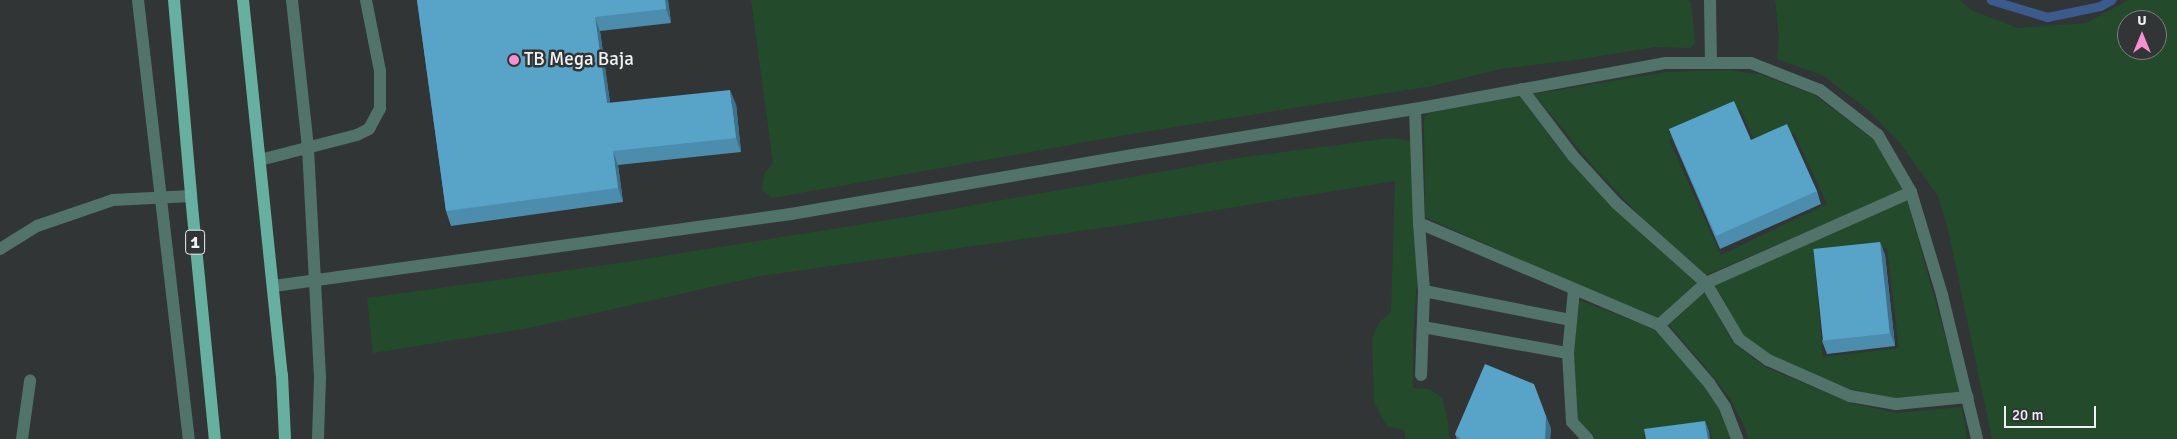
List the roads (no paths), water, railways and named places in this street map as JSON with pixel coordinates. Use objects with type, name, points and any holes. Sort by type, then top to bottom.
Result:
[{"type":"main road","name":"1","points":[[174,0],[215,439]]},
{"type":"main road","points":[[242,0],[274,286],[282,375],[285,439]]},
{"type":"lane","points":[[138,0],[190,439]]},
{"type":"lane","points":[[292,0],[308,148],[320,378],[318,439]]},
{"type":"lane","points":[[260,160],[357,135],[369,129],[380,108],[380,71],[366,0]]},
{"type":"lane","points":[[1710,0],[1711,63]]},
{"type":"lane","points":[[274,286],[315,282],[791,214],[1138,154],[1415,109],[1666,63],[1751,63],[1820,90],[1878,135],[1911,192],[1942,295],[1977,439]]},
{"type":"lane","points":[[1522,89],[1573,156],[1616,203],[1706,283],[1739,339],[1768,360],[1850,396],[1896,404],[1968,397]]},
{"type":"lane","points":[[1415,109],[1424,291],[1421,375]]},
{"type":"lane","points":[[1659,325],[1706,283],[1911,192]]},
{"type":"lane","points":[[0,249],[37,226],[112,200],[191,196]]},
{"type":"lane","points":[[1420,224],[1659,325],[1709,383],[1725,406],[1737,439]]},
{"type":"lane","points":[[1574,290],[1568,352],[1572,422],[1588,439]]},
{"type":"lane","points":[[1424,291],[1571,320]]},
{"type":"lane","points":[[1423,327],[1568,352]]},
{"type":"lane","points":[[22,439],[30,381]]},
{"type":"waterway","points":[[1991,0],[2047,17],[2100,6],[2111,0]]},
{"type":"place","name":"TB Mega Baja","points":[[514,60]]}]
